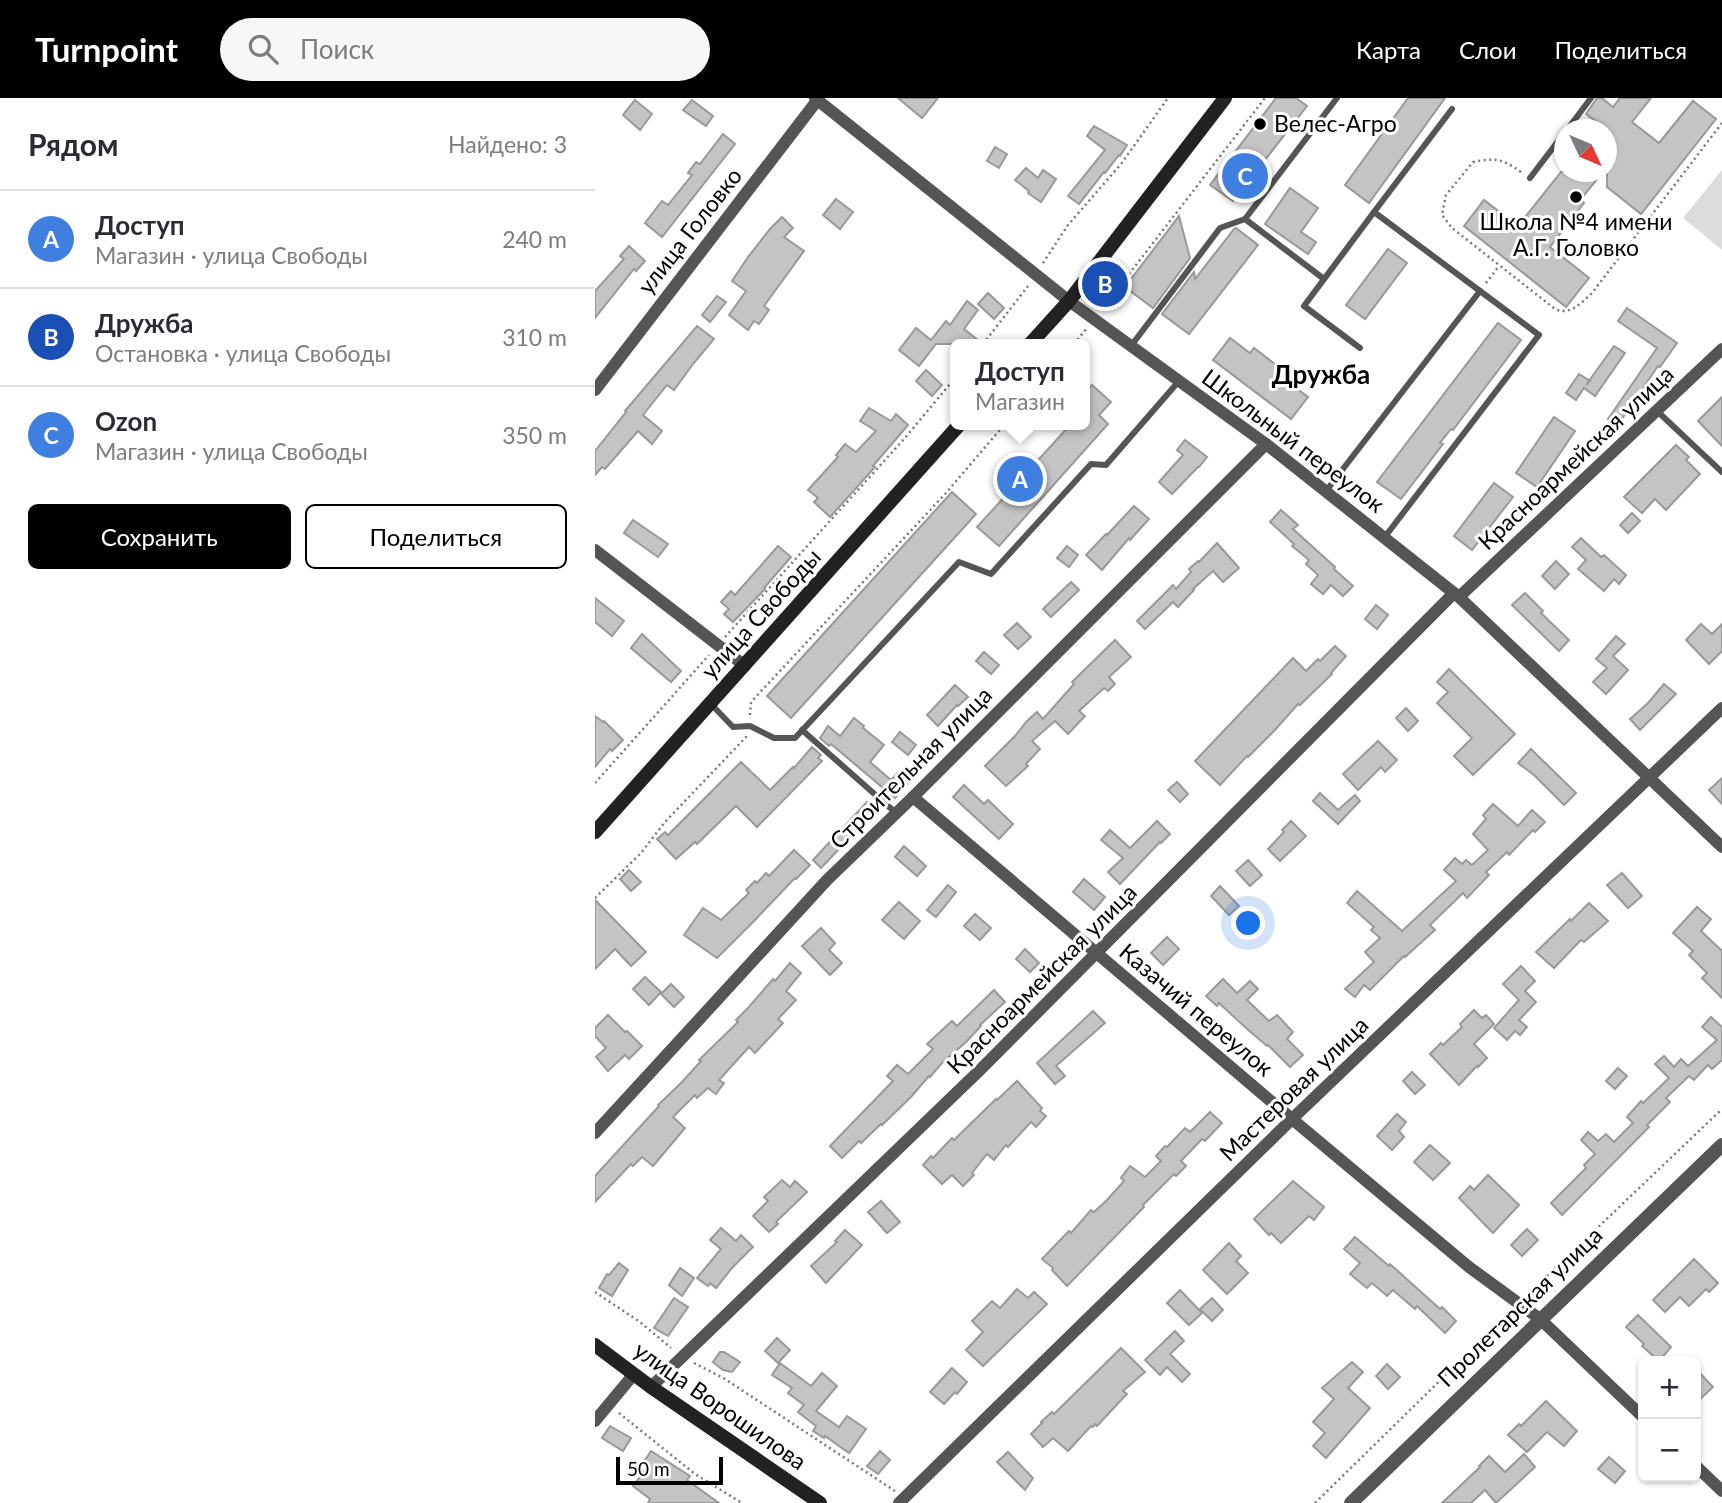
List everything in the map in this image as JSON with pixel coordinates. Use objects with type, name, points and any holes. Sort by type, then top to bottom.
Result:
[{"type":"main road","points":[[1035,339],[1069,301],[1225,98]]},
{"type":"main road","name":"улица Свободы","points":[[595,832],[955,430]]},
{"type":"main road","name":"улица Ворошилова","points":[[595,1345],[651,1387],[820,1503]]},
{"type":"street","name":"Школьный переулок","points":[[817,99],[1069,301],[1266,443],[1457,595],[1722,847]]},
{"type":"street","name":"улица Головко","points":[[595,390],[817,99]]},
{"type":"street","name":"Красноармейская улица","points":[[651,1387],[981,1069],[1457,595],[1722,349]]},
{"type":"street","name":"Строительная улица","points":[[595,1133],[827,880],[1266,443]]},
{"type":"street","points":[[595,550],[745,666]]},
{"type":"street","name":"Мастеровая улица","points":[[901,1501],[1293,1119],[1722,708]]},
{"type":"street","name":"Казачий переулок","points":[[913,797],[1469,1267],[1540,1319],[1638,1412]]},
{"type":"street","name":"Пролетарская улица","points":[[1351,1503],[1722,1145]]},
{"type":"street","points":[[595,1421],[634,1374]]},
{"type":"street","points":[[1701,1471],[1722,1491]]},
{"type":"lane","points":[[1131,346],[1220,228],[1245,219],[1337,98]]},
{"type":"lane","points":[[1575,119],[1591,98]]},
{"type":"lane","points":[[1360,348],[1304,306],[1452,109]]},
{"type":"lane","points":[[1530,178],[1554,147]]},
{"type":"lane","points":[[1374,212],[1539,335],[1384,538]]},
{"type":"lane","points":[[1245,219],[1324,279]]},
{"type":"lane","points":[[1326,491],[1480,291]]},
{"type":"lane","points":[[711,704],[733,727],[750,726],[774,738],[795,738],[959,562],[991,574],[1091,464],[1107,465],[1179,381]]},
{"type":"lane","points":[[1657,411],[1722,472]]},
{"type":"lane","points":[[802,730],[896,813]]},
{"type":"path","points":[[987,339],[1036,275],[1068,225],[1121,164],[1168,98]]},
{"type":"path","points":[[1078,339],[1265,98]]},
{"type":"path","points":[[1530,178],[1511,165],[1494,158],[1472,162],[1445,195],[1442,215],[1451,228],[1555,309],[1564,312],[1578,306],[1592,293],[1722,123]]},
{"type":"path","points":[[1480,291],[1499,266]]},
{"type":"path","points":[[595,783],[904,439],[950,384]]},
{"type":"path","points":[[595,898],[641,853],[665,822],[750,734],[751,702],[946,493],[1001,430]]},
{"type":"path","points":[[595,1292],[640,1322],[682,1357],[725,1379],[891,1488],[901,1501]]},
{"type":"path","points":[[609,1405],[695,1474],[742,1503]]},
{"type":"shaded area","points":[[1722,170],[1722,250],[1683,218]]},
{"type":"building","points":[[898,98],[938,98],[922,118]]},
{"type":"building","points":[[1276,98],[1296,98],[1307,106],[1233,201],[1210,185]]},
{"type":"building","points":[[1408,98],[1445,98],[1369,203],[1345,185]]},
{"type":"building","points":[[1597,98],[1602,98],[1613,107],[1620,98],[1651,98],[1632,122],[1659,143],[1693,101],[1716,119],[1641,214],[1607,187],[1607,182],[1617,182],[1617,119],[1592,119],[1586,114]]},
{"type":"building","points":[[635,100],[652,114],[640,130],[623,115]]},
{"type":"building","points":[[692,100],[713,116],[706,126],[683,110]]},
{"type":"building","points":[[1094,126],[1127,145],[1079,204],[1068,196],[1105,150],[1087,136]]},
{"type":"building","points":[[723,134],[735,144],[662,237],[645,223],[662,201],[668,205],[692,175],[688,173],[696,162],[700,164]]},
{"type":"building","points":[[995,147],[1007,154],[999,168],[987,161]]},
{"type":"building","points":[[1026,168],[1038,178],[1043,170],[1056,179],[1041,202],[1015,180]]},
{"type":"building","points":[[1554,181],[1595,182],[1580,200],[1584,203],[1550,247],[1589,278],[1566,307],[1464,226],[1484,200],[1518,226]]},
{"type":"building","points":[[1290,188],[1318,208],[1301,232],[1316,242],[1308,254],[1265,224]]},
{"type":"building","points":[[836,199],[853,212],[840,229],[823,215]]},
{"type":"building","points":[[1179,216],[1190,258],[1153,308],[1125,287]]},
{"type":"building","points":[[782,217],[793,228],[784,237],[804,251],[764,306],[769,310],[759,324],[754,321],[748,330],[729,315],[746,291],[732,281],[748,257]]},
{"type":"building","points":[[1236,228],[1258,245],[1189,334],[1162,314],[1194,272],[1195,279]]},
{"type":"building","points":[[629,246],[645,261],[636,271],[634,269],[595,318],[595,291],[624,259],[620,256]]},
{"type":"building","points":[[1388,249],[1407,263],[1365,319],[1346,305]]},
{"type":"building","points":[[988,293],[1004,308],[994,319],[978,304]]},
{"type":"building","points":[[717,296],[726,302],[710,322],[702,315]]},
{"type":"building","points":[[967,301],[978,310],[964,329],[977,339],[950,339],[950,344],[936,344],[919,366],[899,350],[916,328],[931,340],[946,321],[950,325]]},
{"type":"building","points":[[1627,308],[1677,343],[1617,426],[1608,419],[1657,348],[1618,321]]},
{"type":"building","points":[[1498,323],[1521,340],[1453,430],[1451,429],[1440,443],[1443,444],[1401,499],[1377,482]]},
{"type":"building","points":[[697,326],[714,339],[674,390],[667,385],[643,415],[662,431],[652,444],[638,431],[605,469],[602,467],[595,475],[595,451]]},
{"type":"building","points":[[1230,338],[1250,353],[1254,348],[1289,375],[1285,380],[1308,397],[1291,419],[1213,360]]},
{"type":"building","points":[[1614,346],[1625,353],[1595,396],[1584,388],[1576,400],[1566,393],[1579,374],[1589,381]]},
{"type":"building","points":[[926,370],[942,385],[932,396],[916,381]]},
{"type":"building","points":[[1092,385],[1111,402],[1099,415],[1108,424],[999,546],[977,527],[1065,430],[1090,430]]},
{"type":"building","points":[[1722,397],[1722,446],[1698,421]]},
{"type":"building","points":[[869,408],[891,421],[896,414],[908,425],[830,517],[814,502],[818,498],[808,490],[838,457],[836,455],[845,444],[856,452],[876,431],[860,421]]},
{"type":"building","points":[[1554,417],[1575,431],[1537,487],[1516,473]]},
{"type":"building","points":[[1185,440],[1207,457],[1172,494],[1159,482],[1183,455],[1177,450]]},
{"type":"building","points":[[1676,445],[1689,457],[1686,460],[1700,474],[1666,510],[1655,499],[1642,513],[1624,497]]},
{"type":"building","points":[[1494,483],[1513,497],[1472,550],[1454,536]]},
{"type":"building","points":[[952,492],[976,514],[791,718],[767,696]]},
{"type":"building","points":[[1134,506],[1149,519],[1102,570],[1086,555]]},
{"type":"building","points":[[1281,510],[1298,525],[1293,529],[1353,586],[1343,596],[1331,585],[1323,594],[1311,584],[1318,575],[1306,564],[1309,560],[1270,522]]},
{"type":"building","points":[[1632,513],[1640,521],[1628,533],[1620,525]]},
{"type":"building","points":[[633,520],[668,544],[658,557],[624,533]]},
{"type":"building","points":[[1581,538],[1626,575],[1619,584],[1614,579],[1604,591],[1578,569],[1586,560],[1572,547]]},
{"type":"building","points":[[1217,543],[1239,568],[1223,582],[1213,571],[1178,607],[1173,602],[1145,629],[1137,621],[1173,585],[1176,589],[1191,572],[1189,569]]},
{"type":"building","points":[[778,546],[791,557],[733,622],[724,614],[729,609],[721,602],[731,591],[735,595]]},
{"type":"building","points":[[1067,546],[1078,555],[1069,567],[1057,558]]},
{"type":"building","points":[[1556,561],[1569,574],[1555,589],[1542,576]]},
{"type":"building","points":[[1071,582],[1079,590],[1051,617],[1043,609]]},
{"type":"building","points":[[1525,593],[1569,640],[1559,651],[1512,605]]},
{"type":"building","points":[[595,598],[624,621],[612,636],[595,622]]},
{"type":"building","points":[[1376,605],[1388,615],[1377,629],[1365,619]]},
{"type":"building","points":[[1017,623],[1031,637],[1018,649],[1004,635]]},
{"type":"building","points":[[1701,624],[1712,634],[1722,624],[1722,651],[1709,664],[1686,640]]},
{"type":"building","points":[[642,634],[681,671],[671,682],[631,648]]},
{"type":"building","points":[[1616,636],[1625,644],[1613,656],[1628,670],[1606,694],[1593,682],[1607,668],[1596,659]]},
{"type":"building","points":[[1115,640],[1131,657],[1109,677],[1115,684],[1108,691],[1104,688],[1079,711],[1085,716],[1068,734],[1055,721],[1032,741],[1040,749],[1026,764],[1028,766],[1006,786],[985,766],[1037,712],[1043,719],[1074,684],[1072,682]]},
{"type":"building","points":[[1335,646],[1346,656],[1332,674],[1298,704],[1220,785],[1195,761],[1293,658],[1306,671]]},
{"type":"building","points":[[984,652],[999,665],[991,674],[976,661]]},
{"type":"building","points":[[1449,669],[1515,734],[1473,775],[1454,756],[1472,738],[1437,703],[1448,692],[1437,682]]},
{"type":"building","points":[[1664,684],[1676,694],[1640,730],[1630,719]]},
{"type":"building","points":[[955,685],[968,697],[938,726],[927,715]]},
{"type":"building","points":[[1406,708],[1418,721],[1408,731],[1396,718]]},
{"type":"building","points":[[595,716],[623,740],[612,751],[610,749],[595,767]]},
{"type":"building","points":[[854,718],[884,745],[870,762],[891,780],[898,772],[910,781],[895,798],[831,744],[829,746],[820,738],[828,726],[840,736]]},
{"type":"building","points":[[900,732],[916,745],[908,755],[892,742]]},
{"type":"building","points":[[1378,741],[1397,760],[1385,772],[1381,767],[1358,790],[1343,774]]},
{"type":"building","points":[[812,747],[821,755],[818,758],[822,761],[757,827],[736,806],[697,844],[695,842],[676,859],[657,839],[665,832],[668,835],[741,762],[770,790]]},
{"type":"building","points":[[1531,749],[1576,793],[1564,805],[1518,763]]},
{"type":"building","points":[[1722,778],[1722,804],[1709,790]]},
{"type":"building","points":[[1177,782],[1188,794],[1180,802],[1168,790]]},
{"type":"building","points":[[964,785],[984,804],[988,800],[1013,824],[999,839],[953,797]]},
{"type":"building","points":[[1320,793],[1338,810],[1355,795],[1360,801],[1338,824],[1313,801]]},
{"type":"building","points":[[867,802],[876,810],[821,868],[813,860]]},
{"type":"building","points":[[1493,804],[1518,826],[1532,810],[1545,822],[1486,872],[1489,875],[1467,898],[1463,893],[1430,925],[1435,930],[1370,990],[1364,985],[1355,997],[1345,989],[1374,962],[1365,952],[1380,938],[1371,930],[1374,927],[1347,903],[1357,891],[1402,931],[1456,881],[1444,870],[1455,858],[1462,864],[1466,860],[1472,865],[1488,850],[1473,834],[1486,819],[1483,815]]},
{"type":"building","points":[[1157,821],[1170,834],[1120,884],[1108,872],[1123,858],[1101,840],[1110,830],[1130,848]]},
{"type":"building","points":[[1291,821],[1306,836],[1280,861],[1268,849]]},
{"type":"building","points":[[904,846],[926,866],[917,876],[895,857]]},
{"type":"building","points":[[794,850],[810,865],[717,958],[684,935],[703,908],[721,920],[749,893],[746,890],[755,881],[757,883],[766,873],[769,876]]},
{"type":"building","points":[[1248,860],[1262,875],[1250,886],[1236,871]]},
{"type":"building","points":[[629,870],[641,882],[631,891],[620,879]]},
{"type":"building","points":[[1622,873],[1642,896],[1628,908],[1607,885]]},
{"type":"building","points":[[1084,879],[1105,897],[1094,910],[1073,892]]},
{"type":"building","points":[[948,885],[956,892],[936,917],[927,910]]},
{"type":"building","points":[[1220,886],[1239,906],[1229,915],[1211,896]]},
{"type":"building","points":[[595,900],[646,952],[631,966],[615,949],[595,969]]},
{"type":"building","points":[[899,902],[920,921],[904,939],[882,920]]},
{"type":"building","points":[[1589,903],[1608,921],[1584,942],[1581,940],[1554,968],[1536,952]]},
{"type":"building","points":[[1697,907],[1711,919],[1701,931],[1722,951],[1722,998],[1702,978],[1707,973],[1689,955],[1693,951],[1673,933]]},
{"type":"building","points":[[975,914],[991,928],[980,940],[964,926]]},
{"type":"building","points":[[821,928],[835,943],[829,950],[842,963],[830,975],[802,946]]},
{"type":"building","points":[[1167,937],[1179,949],[1163,965],[1151,953]]},
{"type":"building","points":[[1025,949],[1039,963],[1030,972],[1016,959]]},
{"type":"building","points":[[790,963],[801,973],[786,991],[796,1000],[778,1019],[783,1023],[755,1053],[749,1047],[719,1080],[724,1083],[716,1094],[708,1088],[697,1098],[695,1095],[673,1117],[685,1128],[653,1166],[642,1157],[633,1166],[631,1164],[595,1202],[595,1176]]},
{"type":"building","points":[[1521,966],[1535,981],[1525,991],[1536,1002],[1519,1020],[1527,1027],[1520,1035],[1515,1031],[1507,1040],[1494,1028],[1519,1000],[1503,984]]},
{"type":"building","points":[[645,977],[661,992],[649,1005],[633,989]]},
{"type":"building","points":[[1223,979],[1237,993],[1250,981],[1258,989],[1247,1000],[1269,1021],[1277,1015],[1293,1032],[1287,1039],[1303,1055],[1290,1067],[1219,1003],[1217,1006],[1206,996]]},
{"type":"building","points":[[671,984],[684,997],[674,1007],[661,994]]},
{"type":"building","points":[[994,990],[1005,1002],[882,1125],[861,1143],[859,1141],[842,1158],[830,1146],[893,1081],[887,1076],[897,1065],[908,1074],[933,1049],[927,1044],[952,1021],[957,1026]]},
{"type":"building","points":[[1474,1010],[1482,1018],[1486,1015],[1494,1024],[1474,1044],[1487,1058],[1459,1085],[1430,1054],[1462,1027],[1460,1024]]},
{"type":"building","points":[[1093,1011],[1105,1023],[1056,1066],[1065,1076],[1055,1084],[1037,1063]]},
{"type":"building","points":[[608,1015],[642,1046],[629,1059],[625,1055],[608,1071],[596,1057],[606,1048],[595,1036],[595,1028]]},
{"type":"building","points":[[1711,1017],[1722,1027],[1722,1060],[1712,1069],[1708,1065],[1694,1080],[1689,1076],[1666,1098],[1670,1102],[1647,1125],[1649,1127],[1562,1215],[1551,1203],[1586,1168],[1584,1165],[1595,1154],[1581,1140],[1588,1132],[1598,1141],[1606,1134],[1614,1142],[1633,1123],[1627,1117],[1641,1101],[1643,1103],[1669,1078],[1655,1064],[1664,1056],[1674,1067],[1681,1059],[1688,1066],[1717,1040],[1702,1027]]},
{"type":"building","points":[[1618,1068],[1627,1076],[1615,1089],[1606,1081]]},
{"type":"building","points":[[1412,1072],[1425,1085],[1415,1094],[1403,1081]]},
{"type":"building","points":[[1017,1081],[1046,1116],[1036,1127],[1031,1122],[994,1160],[987,1154],[972,1173],[974,1175],[963,1186],[952,1175],[942,1184],[923,1165]]},
{"type":"building","points":[[1210,1112],[1222,1123],[1181,1161],[1186,1166],[1176,1176],[1174,1174],[1143,1205],[1067,1286],[1042,1259],[1069,1231],[1071,1233],[1091,1210],[1094,1212],[1107,1200],[1124,1181],[1121,1178],[1130,1166],[1145,1177],[1161,1161],[1156,1156],[1165,1146],[1185,1128],[1190,1132]]},
{"type":"building","points":[[1397,1114],[1406,1122],[1399,1131],[1404,1137],[1392,1150],[1377,1136]]},
{"type":"building","points":[[1430,1145],[1450,1163],[1433,1180],[1414,1162]]},
{"type":"building","points":[[1488,1175],[1519,1205],[1493,1233],[1459,1198],[1470,1186],[1474,1190]]},
{"type":"building","points":[[782,1180],[790,1187],[795,1181],[807,1192],[769,1232],[753,1216],[768,1201],[764,1197]]},
{"type":"building","points":[[1293,1181],[1324,1207],[1314,1220],[1309,1216],[1281,1243],[1254,1219]]},
{"type":"building","points":[[881,1201],[900,1222],[887,1233],[868,1212]]},
{"type":"building","points":[[721,1228],[736,1241],[741,1235],[753,1247],[716,1288],[697,1278],[721,1249],[710,1240]]},
{"type":"building","points":[[1527,1229],[1538,1240],[1522,1256],[1511,1245]]},
{"type":"building","points":[[845,1230],[862,1245],[826,1283],[811,1266],[837,1242],[835,1241]]},
{"type":"building","points":[[1355,1237],[1456,1321],[1445,1333],[1417,1306],[1415,1309],[1393,1290],[1387,1296],[1372,1283],[1367,1288],[1350,1274],[1360,1263],[1344,1249]]},
{"type":"building","points":[[1229,1243],[1241,1256],[1236,1261],[1248,1273],[1227,1294],[1203,1270]]},
{"type":"building","points":[[1694,1259],[1718,1283],[1709,1292],[1706,1289],[1689,1306],[1680,1297],[1665,1312],[1653,1300]]},
{"type":"building","points":[[619,1263],[628,1270],[612,1296],[599,1288],[607,1274]]},
{"type":"building","points":[[680,1268],[694,1278],[682,1296],[669,1285]]},
{"type":"building","points":[[1017,1289],[1028,1298],[1034,1292],[1047,1304],[983,1366],[966,1350],[983,1332],[972,1321],[992,1301],[1000,1308]]},
{"type":"building","points":[[1180,1290],[1202,1313],[1189,1325],[1167,1303]]},
{"type":"building","points":[[674,1298],[688,1307],[668,1336],[654,1328]]},
{"type":"building","points":[[1212,1298],[1223,1310],[1212,1321],[1200,1309]]},
{"type":"building","points":[[1638,1315],[1671,1347],[1663,1356],[1653,1356],[1626,1327]]},
{"type":"building","points":[[1175,1331],[1184,1341],[1170,1354],[1190,1374],[1182,1382],[1167,1367],[1160,1375],[1145,1360]]},
{"type":"building","points":[[777,1338],[790,1350],[778,1363],[765,1351]]},
{"type":"building","points":[[1121,1348],[1145,1372],[1123,1391],[1127,1394],[1097,1426],[1091,1426],[1068,1451],[1053,1438],[1043,1447],[1031,1434]]},
{"type":"building","points":[[720,1352],[740,1362],[732,1372],[723,1370],[713,1362]]},
{"type":"building","points":[[1352,1362],[1363,1372],[1348,1388],[1370,1408],[1326,1458],[1313,1446],[1325,1433],[1313,1422],[1334,1399],[1322,1388]]},
{"type":"building","points":[[780,1363],[811,1386],[822,1373],[837,1386],[816,1411],[839,1427],[847,1416],[866,1429],[849,1453],[813,1431],[816,1426],[798,1412],[804,1405],[788,1393],[792,1388],[772,1375]]},
{"type":"building","points":[[1387,1364],[1400,1377],[1388,1389],[1376,1376]]},
{"type":"building","points":[[952,1368],[967,1382],[944,1404],[930,1392]]},
{"type":"building","points":[[1701,1374],[1713,1387],[1701,1398]]},
{"type":"building","points":[[1546,1401],[1577,1431],[1564,1446],[1547,1432],[1527,1452],[1508,1435]]},
{"type":"building","points":[[610,1426],[631,1438],[623,1451],[602,1438]]},
{"type":"building","points":[[651,1451],[690,1476],[687,1480],[719,1503],[648,1503],[650,1499],[633,1486],[648,1466],[643,1463]]},
{"type":"building","points":[[880,1451],[890,1460],[878,1474],[867,1466]]},
{"type":"building","points":[[1008,1452],[1033,1478],[1025,1490],[997,1462]]},
{"type":"building","points":[[1524,1454],[1535,1467],[1496,1503],[1485,1490],[1471,1503],[1442,1503],[1489,1456],[1505,1472]]},
{"type":"building","points":[[1609,1457],[1625,1471],[1615,1483],[1598,1469]]},
{"type":"place","name":"Велес-Агро","points":[[1260,124]]},
{"type":"place","name":"Ozon","points":[[1245,176]]},
{"type":"place","name":"Школа №4 имени А.Г. Головко","points":[[1576,197]]},
{"type":"place","name":"Дружба","points":[[1105,284]]},
{"type":"place","name":"Доступ","points":[[1020,479]]},
{"type":"district","name":"Дружба","points":[[1321,375]]}]
